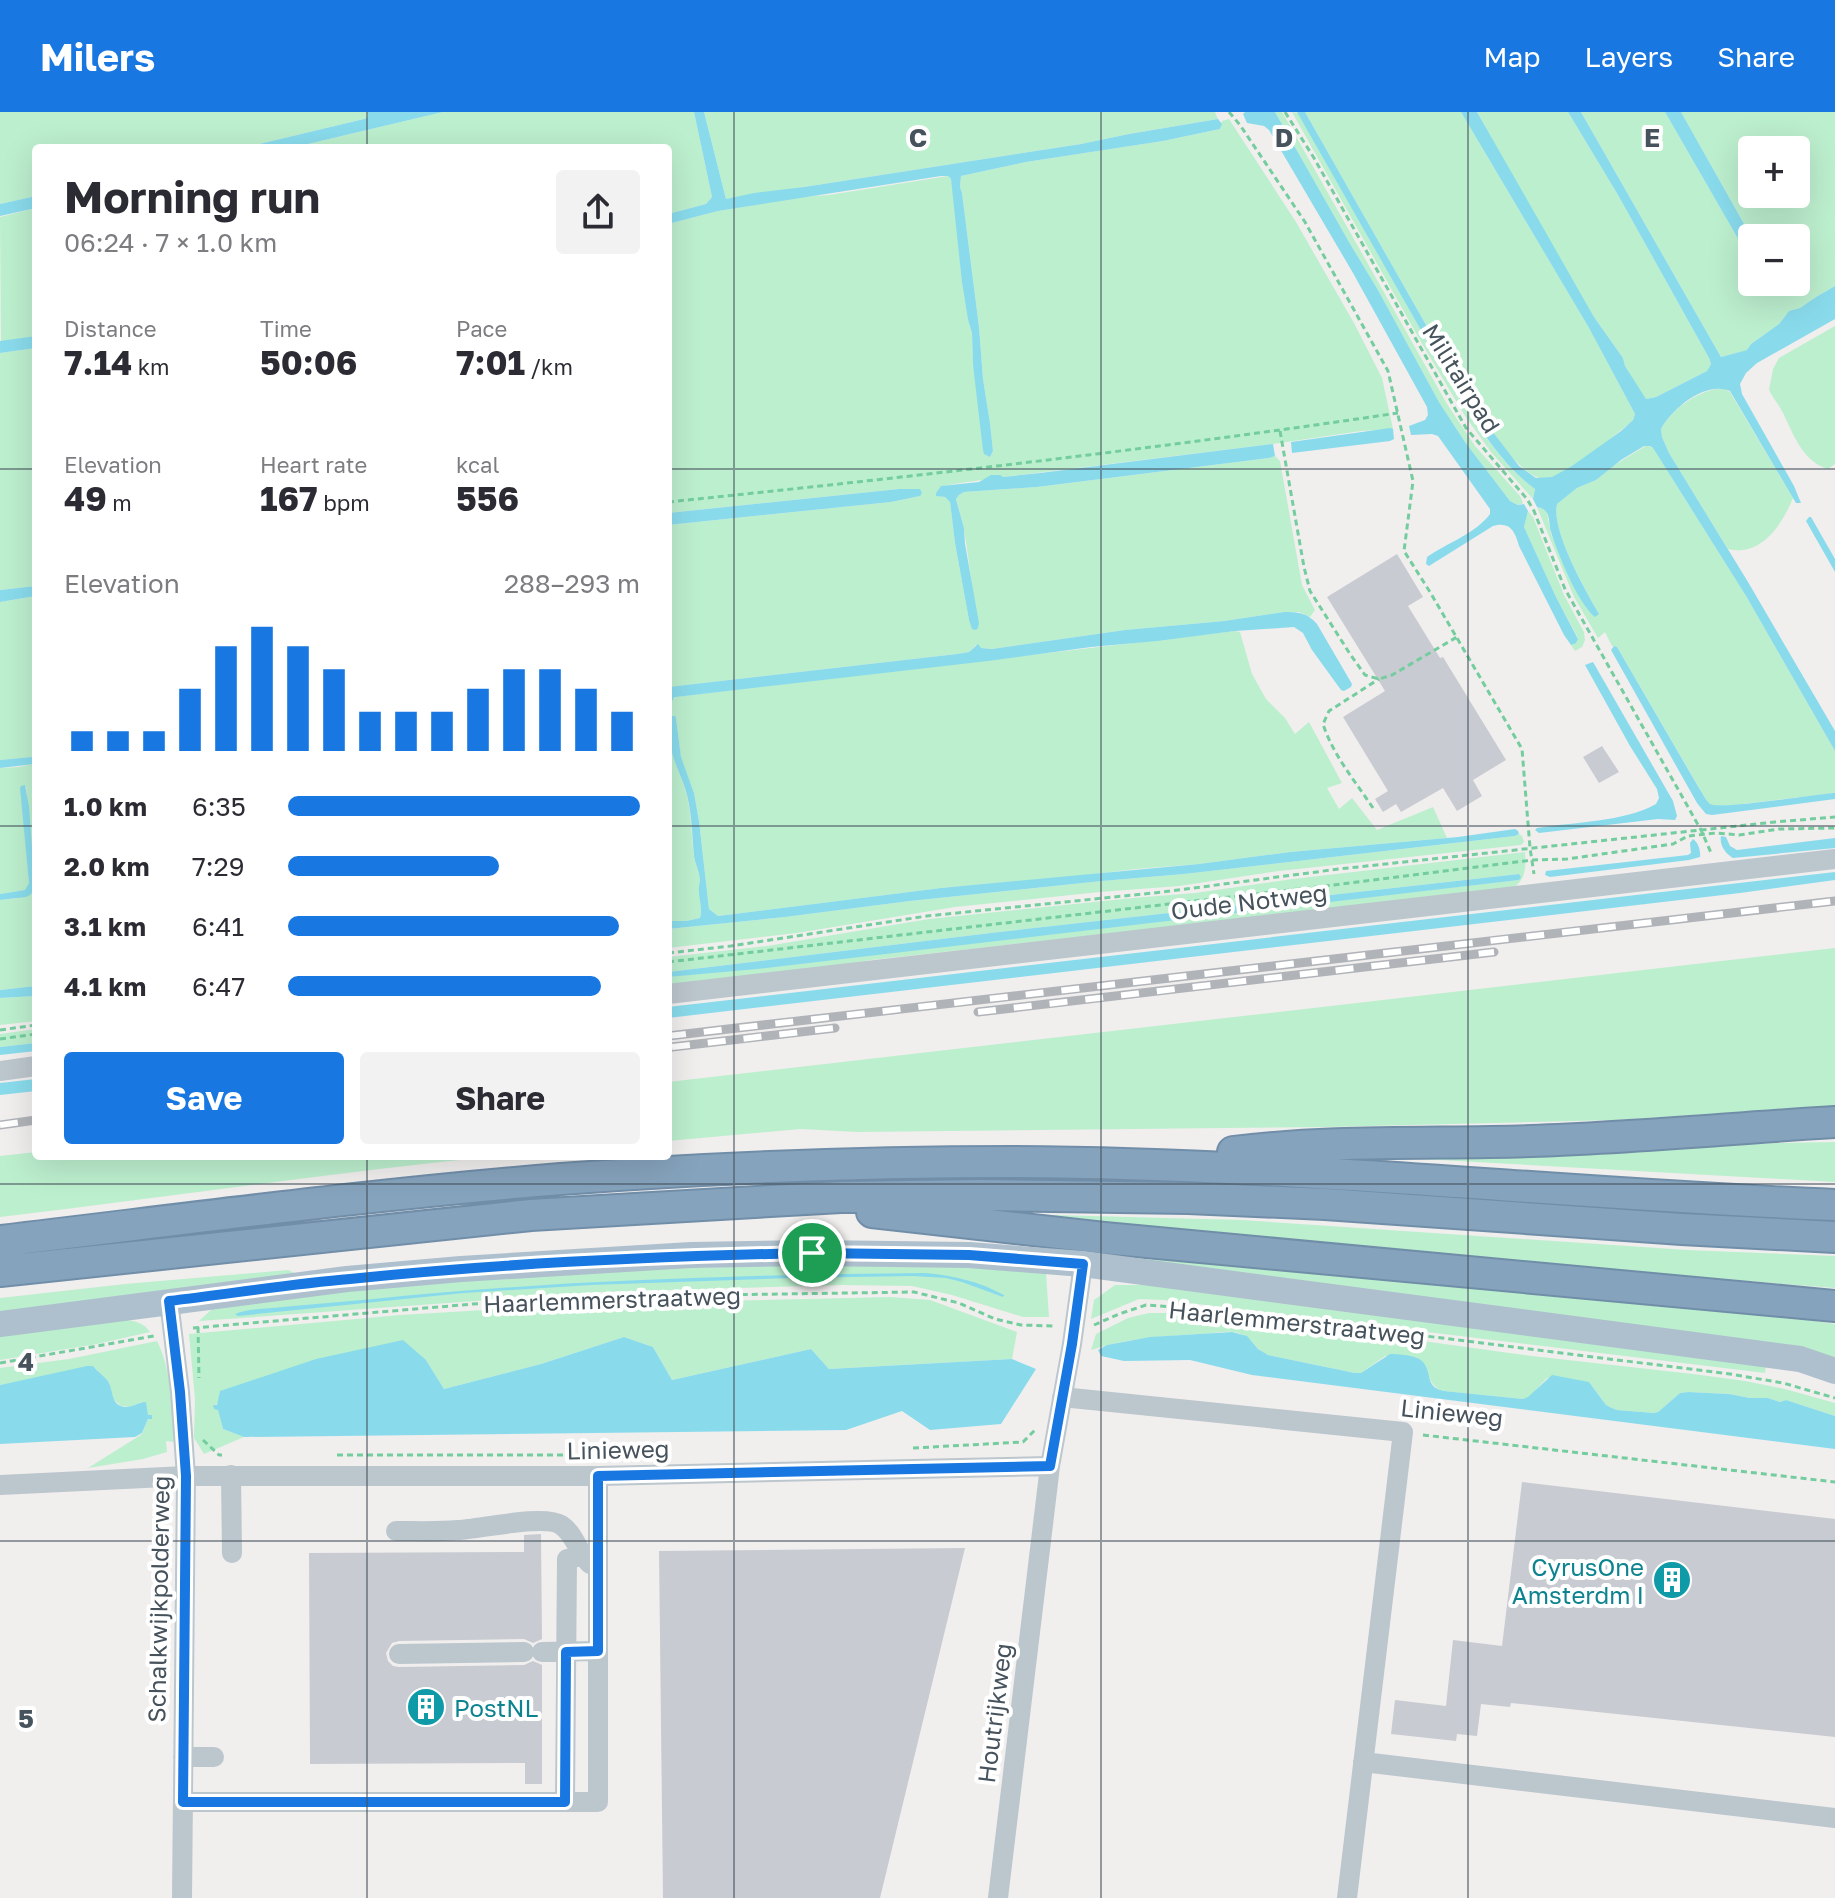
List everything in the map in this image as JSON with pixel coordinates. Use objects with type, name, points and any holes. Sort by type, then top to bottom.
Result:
[{"type":"highway","points":[[1127,1164],[1257,1149],[1607,1137],[1835,1122]]},
{"type":"highway","points":[[0,1241],[562,1179],[831,1165],[1012,1162],[1254,1168],[1835,1205]]},
{"type":"highway","points":[[0,1271],[531,1215],[841,1197],[981,1195],[1188,1198],[1835,1237]]},
{"type":"highway","points":[[767,1201],[1120,1239],[1835,1306]]},
{"type":"main road","name":"Haarlemmerstraatweg","points":[[0,1324],[347,1279],[461,1269],[691,1255],[969,1255],[1083,1264],[1800,1359],[1835,1371]]},
{"type":"street","name":"Oude Notweg","points":[[672,994],[1835,859]]},
{"type":"street","points":[[0,1071],[32,1067]]},
{"type":"street","points":[[1050,1466],[1083,1264]]},
{"type":"street","name":"Schalkwijkpolderweg","points":[[169,1301],[186,1476],[182,1898]]},
{"type":"street","name":"Linieweg","points":[[1062,1397],[1403,1432]]},
{"type":"street","points":[[1347,1898],[1403,1432]]},
{"type":"street","points":[[232,1465],[237,1539]]},
{"type":"street","name":"Linieweg","points":[[0,1485],[186,1476],[232,1465],[598,1476],[1050,1466]]},
{"type":"street","name":"Houtrijkweg","points":[[998,1898],[1050,1466]]},
{"type":"street","points":[[183,1802],[598,1802],[598,1651],[590,1562],[598,1476]]},
{"type":"street","points":[[396,1531],[455,1531],[534,1521],[555,1522],[569,1532],[590,1562]]},
{"type":"street","points":[[565,1802],[567,1559],[590,1562]]},
{"type":"street","points":[[399,1654],[598,1651]]},
{"type":"street","points":[[183,1757],[214,1757]]},
{"type":"street","points":[[1363,1762],[1835,1818]]},
{"type":"path","name":"Militairpad","points":[[1285,112],[1466,428],[1534,511],[1565,589],[1702,832],[1720,872]]},
{"type":"path","points":[[1230,114],[1305,222],[1388,371],[1413,481],[1404,551],[1522,749],[1536,894]]},
{"type":"path","points":[[672,502],[1280,431],[1398,413]]},
{"type":"path","points":[[1280,431],[1310,591],[1365,675],[1379,679]]},
{"type":"path","points":[[1373,808],[1327,736],[1323,724],[1329,711],[1379,679],[1392,675],[1457,637]]},
{"type":"path","points":[[672,953],[927,916],[1835,817]]},
{"type":"path","points":[[672,962],[1533,860],[1567,859],[1673,844],[1702,832],[1739,835],[1779,829],[1835,828]]},
{"type":"path","points":[[0,1030],[32,1026]]},
{"type":"path","points":[[0,1039],[32,1035]]},
{"type":"path","name":"Haarlemmerstraatweg","points":[[0,1363],[198,1327],[488,1303],[647,1296],[914,1292],[959,1303],[995,1319],[1021,1325],[1097,1325],[1146,1305],[1217,1310],[1730,1374],[1783,1383],[1835,1398]]},
{"type":"path","points":[[198,1327],[200,1391]]},
{"type":"path","points":[[911,1448],[1023,1442],[1036,1429]]},
{"type":"path","name":"Linieweg","points":[[1403,1432],[1835,1482]]},
{"type":"path","points":[[201,1439],[232,1465]]},
{"type":"path","points":[[337,1455],[615,1455]]},
{"type":"green space","points":[[0,112],[367,112],[368,117],[364,119],[260,144],[32,144],[32,197],[0,204]]},
{"type":"green space","points":[[443,112],[694,112],[712,197],[706,204],[672,213],[672,144],[308,144]]},
{"type":"green space","points":[[704,112],[1215,112],[1218,119],[1081,144],[726,199]]},
{"type":"green space","points":[[1275,112],[1282,112],[1447,404],[1475,446],[1523,503],[1519,505],[1510,501],[1439,402]]},
{"type":"green space","points":[[1292,112],[1298,113],[1460,399],[1503,459],[1535,489],[1533,499],[1491,452],[1465,416]]},
{"type":"green space","points":[[1305,112],[1461,112],[1589,328],[1635,414],[1633,420],[1590,454],[1554,477],[1536,477],[1524,469],[1500,443],[1463,390]]},
{"type":"green space","points":[[1477,112],[1568,112],[1709,358],[1711,364],[1707,371],[1656,397],[1646,399],[1643,396],[1623,358],[1594,317],[1554,249]]},
{"type":"green space","points":[[1581,112],[1665,112],[1738,239],[1738,296],[1810,296],[1810,224],[1744,224],[1681,112],[1835,112],[1835,286],[1800,308],[1789,311],[1779,324],[1751,344],[1748,350],[1721,357]]},
{"type":"green space","points":[[1229,119],[1296,222],[1354,323],[1382,378],[1393,429],[1003,477],[945,486],[936,493],[950,502],[969,620],[978,628],[964,528],[956,498],[964,492],[1037,487],[1275,456],[1280,461],[1302,585],[1315,610],[1310,617],[1299,612],[1284,612],[992,649],[976,645],[969,652],[957,654],[672,687],[672,525],[891,502],[920,496],[920,489],[672,513],[672,223],[718,211],[800,197],[948,176],[953,188],[962,283],[972,333],[973,365],[990,457],[993,451],[961,176],[1220,129],[1222,121]]},
{"type":"green space","points":[[32,209],[32,337],[1,342],[0,217]]},
{"type":"green space","points":[[1835,326],[1835,464],[1828,469],[1805,454],[1769,390],[1773,369],[1779,358]]},
{"type":"green space","points":[[32,349],[32,586],[0,590],[0,353]]},
{"type":"green space","points":[[1716,389],[1730,392],[1793,498],[1769,537],[1751,548],[1728,549],[1662,437],[1661,429],[1678,409],[1699,395]]},
{"type":"green space","points":[[1647,445],[1653,448],[1746,596],[1835,751],[1835,793],[1734,805],[1712,806],[1708,803],[1617,647],[1612,646],[1605,632],[1598,638],[1574,597],[1537,507],[1547,513],[1551,534],[1578,594],[1587,609],[1599,614],[1564,544],[1557,504],[1577,488],[1596,480]]},
{"type":"green space","points":[[1528,511],[1564,595],[1584,632],[1582,647],[1575,651],[1571,645],[1578,638],[1524,527]]},
{"type":"green space","points":[[32,597],[32,757],[0,760],[0,602]]},
{"type":"green space","points":[[1235,631],[1240,632],[1252,674],[1266,699],[1285,718],[1295,734],[1309,722],[1342,783],[1327,788],[1339,809],[1352,798],[1377,830],[1433,807],[1447,838],[941,888],[718,916],[709,909],[699,821],[694,793],[681,758],[676,718],[672,717],[674,697]]},
{"type":"green space","points":[[672,751],[689,806],[694,857],[700,878],[700,918],[672,921]]},
{"type":"green space","points":[[32,764],[32,852],[26,787],[21,786],[29,883],[26,890],[0,894],[0,768]]},
{"type":"green space","points":[[1522,836],[1524,842],[1521,845],[1279,871],[1179,886],[955,907],[797,933],[672,948],[672,929]]},
{"type":"green space","points":[[1525,852],[1524,874],[1511,889],[871,960],[798,973],[672,987],[672,977],[1518,880],[1519,874],[672,972],[672,957],[767,946],[929,919],[1195,893]]},
{"type":"green space","points":[[32,890],[32,986],[0,990],[0,900]]},
{"type":"green space","points":[[1835,948],[1835,1106],[1614,1120],[1328,1127],[857,1132],[801,1129],[672,1141],[672,1082]]},
{"type":"green space","points":[[32,996],[32,1021],[0,1025],[0,998]]},
{"type":"green space","points":[[32,1030],[32,1043],[0,1047],[0,1034]]},
{"type":"green space","points":[[1835,1142],[1835,1182],[1330,1154],[1593,1146]]},
{"type":"green space","points":[[32,1152],[32,1160],[462,1160],[0,1217],[0,1156]]},
{"type":"green space","points":[[1014,1214],[1242,1220],[1687,1250],[1835,1256],[1835,1288],[1522,1263]]},
{"type":"green space","points":[[1030,1248],[1768,1314],[1835,1324],[1835,1358]]},
{"type":"green space","points":[[912,1263],[1046,1273],[1049,1317],[1023,1317],[912,1286],[842,1285],[601,1292],[199,1321],[212,1309],[265,1298],[450,1280],[631,1269]]},
{"type":"green space","points":[[288,1270],[297,1274],[0,1313],[0,1298]]},
{"type":"green space","points":[[1115,1285],[1144,1285],[1766,1365],[1765,1373],[1164,1300],[1139,1299],[1091,1319],[1094,1300]]},
{"type":"green space","points":[[891,1297],[930,1300],[1017,1332],[1012,1359],[829,1369],[811,1349],[672,1380],[653,1347],[624,1337],[541,1364],[444,1389],[426,1360],[214,1405],[223,1429],[244,1437],[204,1454],[194,1438],[195,1399],[189,1334],[400,1315],[583,1304]]},
{"type":"green space","points":[[1149,1313],[1249,1317],[1532,1356],[1745,1381],[1835,1403],[1835,1416],[1786,1400],[1780,1402],[1768,1398],[1688,1392],[1680,1393],[1658,1412],[1617,1410],[1606,1405],[1589,1382],[1547,1378],[1528,1398],[1523,1399],[1444,1391],[1433,1384],[1424,1364],[1385,1356],[1361,1373],[1355,1373],[1268,1355],[1245,1336],[1233,1332],[1146,1338],[1091,1350],[1096,1334],[1128,1318]]},
{"type":"green space","points":[[122,1319],[141,1324],[150,1332],[0,1360],[0,1334]]},
{"type":"green space","points":[[157,1341],[168,1377],[174,1442],[166,1441],[167,1452],[143,1459],[88,1468],[142,1434],[148,1419],[152,1418],[141,1402],[131,1407],[121,1406],[113,1399],[109,1382],[93,1366],[0,1385],[0,1368],[69,1359]]},
{"type":"water","points":[[367,112],[443,112],[308,144],[260,144],[364,119],[368,117]]},
{"type":"water","points":[[694,112],[704,112],[726,199],[1081,144],[1218,119],[1222,124],[1220,129],[1163,141],[1026,162],[961,176],[993,451],[990,457],[983,450],[972,333],[962,283],[951,179],[948,176],[718,211],[672,223],[672,213],[706,204],[712,197]]},
{"type":"water","points":[[1245,112],[1275,112],[1439,402],[1510,501],[1524,504],[1528,511],[1524,527],[1578,639],[1576,643],[1571,645],[1564,635],[1516,536],[1508,526],[1493,526],[1429,566],[1426,564],[1427,557],[1484,521],[1490,509],[1438,436],[1411,435],[1409,426],[1425,420],[1427,407],[1269,130],[1247,123]]},
{"type":"water","points":[[1297,112],[1305,112],[1463,390],[1519,466],[1536,478],[1552,477],[1572,466],[1621,431],[1635,414],[1589,328],[1461,112],[1477,112],[1594,317],[1623,358],[1646,399],[1707,371],[1711,364],[1618,195],[1568,112],[1581,112],[1721,357],[1747,350],[1779,324],[1789,311],[1800,308],[1835,286],[1835,319],[1757,363],[1740,384],[1742,394],[1801,503],[1796,503],[1730,391],[1720,389],[1700,393],[1673,413],[1661,429],[1669,453],[1835,731],[1835,751],[1746,596],[1650,446],[1644,446],[1621,460],[1557,504],[1564,544],[1599,614],[1595,617],[1589,611],[1564,565],[1547,513],[1537,507],[1533,499],[1535,489],[1503,459],[1460,399]]},
{"type":"water","points":[[1665,112],[1681,112],[1744,224],[1738,224],[1738,239]]},
{"type":"water","points":[[32,197],[32,209],[0,216],[0,204]]},
{"type":"water","points":[[32,337],[32,349],[0,353],[0,341]]},
{"type":"water","points":[[1393,429],[1394,439],[1390,441],[1292,453],[1291,442]]},
{"type":"water","points":[[1273,444],[1275,456],[1269,458],[959,495],[956,499],[964,528],[979,623],[976,630],[972,629],[950,502],[945,497],[936,496],[941,486],[979,482],[991,475],[1003,477],[1040,473]]},
{"type":"water","points":[[899,489],[920,489],[922,493],[891,502],[672,525],[672,513]]},
{"type":"water","points":[[1809,517],[1835,559],[1835,572],[1806,521]]},
{"type":"water","points":[[32,586],[32,597],[0,602],[0,590]]},
{"type":"water","points":[[1284,612],[1310,617],[1317,624],[1351,687],[1341,690],[1303,633],[1294,627],[1091,647],[674,697],[672,702],[672,687],[957,654],[969,652],[978,644],[981,648],[992,649],[1125,630]]},
{"type":"water","points":[[1614,646],[1710,804],[1835,793],[1835,799],[1706,814],[1611,650]]},
{"type":"water","points":[[1593,662],[1673,801],[1677,816],[1675,820],[1658,819],[1539,833],[1535,830],[1537,828],[1643,810],[1656,804],[1659,798],[1657,789],[1585,665]]},
{"type":"water","points":[[672,716],[676,718],[681,757],[694,793],[709,909],[718,916],[941,888],[1199,864],[1290,852],[1515,829],[1519,834],[1184,874],[672,929],[672,921],[700,918],[701,910],[700,878],[694,856],[689,805],[675,762]]},
{"type":"water","points":[[32,757],[32,764],[0,768],[0,760]]},
{"type":"water","points":[[25,785],[29,807],[32,893],[26,897],[0,900],[0,894],[25,890],[29,883],[21,786]]},
{"type":"water","points":[[1721,836],[1726,837],[1730,846],[1737,850],[1835,838],[1835,848],[1733,858],[1724,849]]},
{"type":"water","points":[[1693,839],[1699,847],[1700,857],[1689,860],[1550,877],[1545,875],[1546,871],[1688,855]]},
{"type":"water","points":[[1835,872],[1835,880],[1740,893],[672,1018],[672,1007]]},
{"type":"water","points":[[1519,874],[1521,877],[1519,880],[672,977],[672,972]]},
{"type":"water","points":[[32,986],[32,996],[0,998],[0,990]]},
{"type":"water","points":[[32,1043],[32,1051],[0,1055],[0,1047]]},
{"type":"water","points":[[32,1079],[32,1091],[0,1095],[0,1083]]},
{"type":"water","points":[[925,1273],[966,1280],[1004,1295],[946,1278],[791,1278],[464,1293],[235,1314],[258,1309],[580,1283]]},
{"type":"water","points":[[1232,1332],[1247,1336],[1268,1355],[1355,1373],[1361,1373],[1390,1354],[1411,1356],[1422,1361],[1431,1383],[1444,1391],[1523,1399],[1552,1375],[1589,1382],[1606,1405],[1617,1410],[1658,1412],[1680,1393],[1688,1392],[1768,1398],[1780,1402],[1786,1400],[1835,1416],[1835,1449],[1252,1375],[1190,1360],[1124,1361],[1101,1356],[1098,1350],[1107,1345],[1150,1337]]},
{"type":"water","points":[[624,1337],[653,1347],[672,1380],[811,1349],[829,1369],[1012,1359],[1036,1369],[1001,1424],[930,1430],[902,1411],[846,1430],[244,1437],[223,1429],[218,1410],[213,1405],[217,1405],[220,1391],[316,1359],[403,1340],[426,1360],[444,1389],[541,1364]]},
{"type":"water","points":[[93,1366],[108,1381],[117,1404],[126,1407],[146,1402],[148,1415],[152,1415],[152,1419],[148,1419],[142,1433],[135,1437],[0,1444],[0,1385]]},
{"type":"building","points":[[1397,554],[1423,597],[1408,606],[1506,760],[1473,780],[1482,796],[1457,811],[1443,788],[1401,812],[1396,804],[1383,812],[1375,799],[1388,791],[1343,717],[1385,691],[1327,597]]},
{"type":"building","points":[[1602,746],[1619,772],[1599,783],[1583,757]]},
{"type":"building","name":"CyrusOne Amsterdm I","points":[[1522,1482],[1835,1519],[1835,1737],[1511,1703],[1510,1707],[1481,1704],[1477,1736],[1457,1734],[1456,1741],[1391,1734],[1395,1700],[1446,1706],[1453,1640],[1502,1646]]},
{"type":"building","name":"PostNL","points":[[541,1534],[542,1639],[533,1643],[524,1639],[399,1641],[392,1643],[386,1653],[388,1661],[399,1667],[524,1665],[533,1661],[542,1665],[542,1784],[525,1784],[525,1763],[310,1764],[309,1553],[524,1552],[524,1535]]},
{"type":"building","points":[[965,1548],[880,1898],[663,1898],[659,1551]]},
{"type":"railway","points":[[672,1036],[1835,901]]},
{"type":"railway","points":[[978,1012],[1494,952]]},
{"type":"railway","points":[[672,1047],[835,1028]]},
{"type":"railway","points":[[0,1125],[32,1121]]},
{"type":"place","name":"CyrusOne Amsterdm I","points":[[1672,1580]]},
{"type":"place","name":"PostNL","points":[[426,1707]]},
{"type":"route","points":[[812,1253],[969,1255],[1083,1264],[1050,1466],[598,1476],[598,1651],[566,1652],[565,1802],[183,1802],[186,1476],[169,1301],[347,1279],[461,1269],[691,1255],[812,1253]]}]
